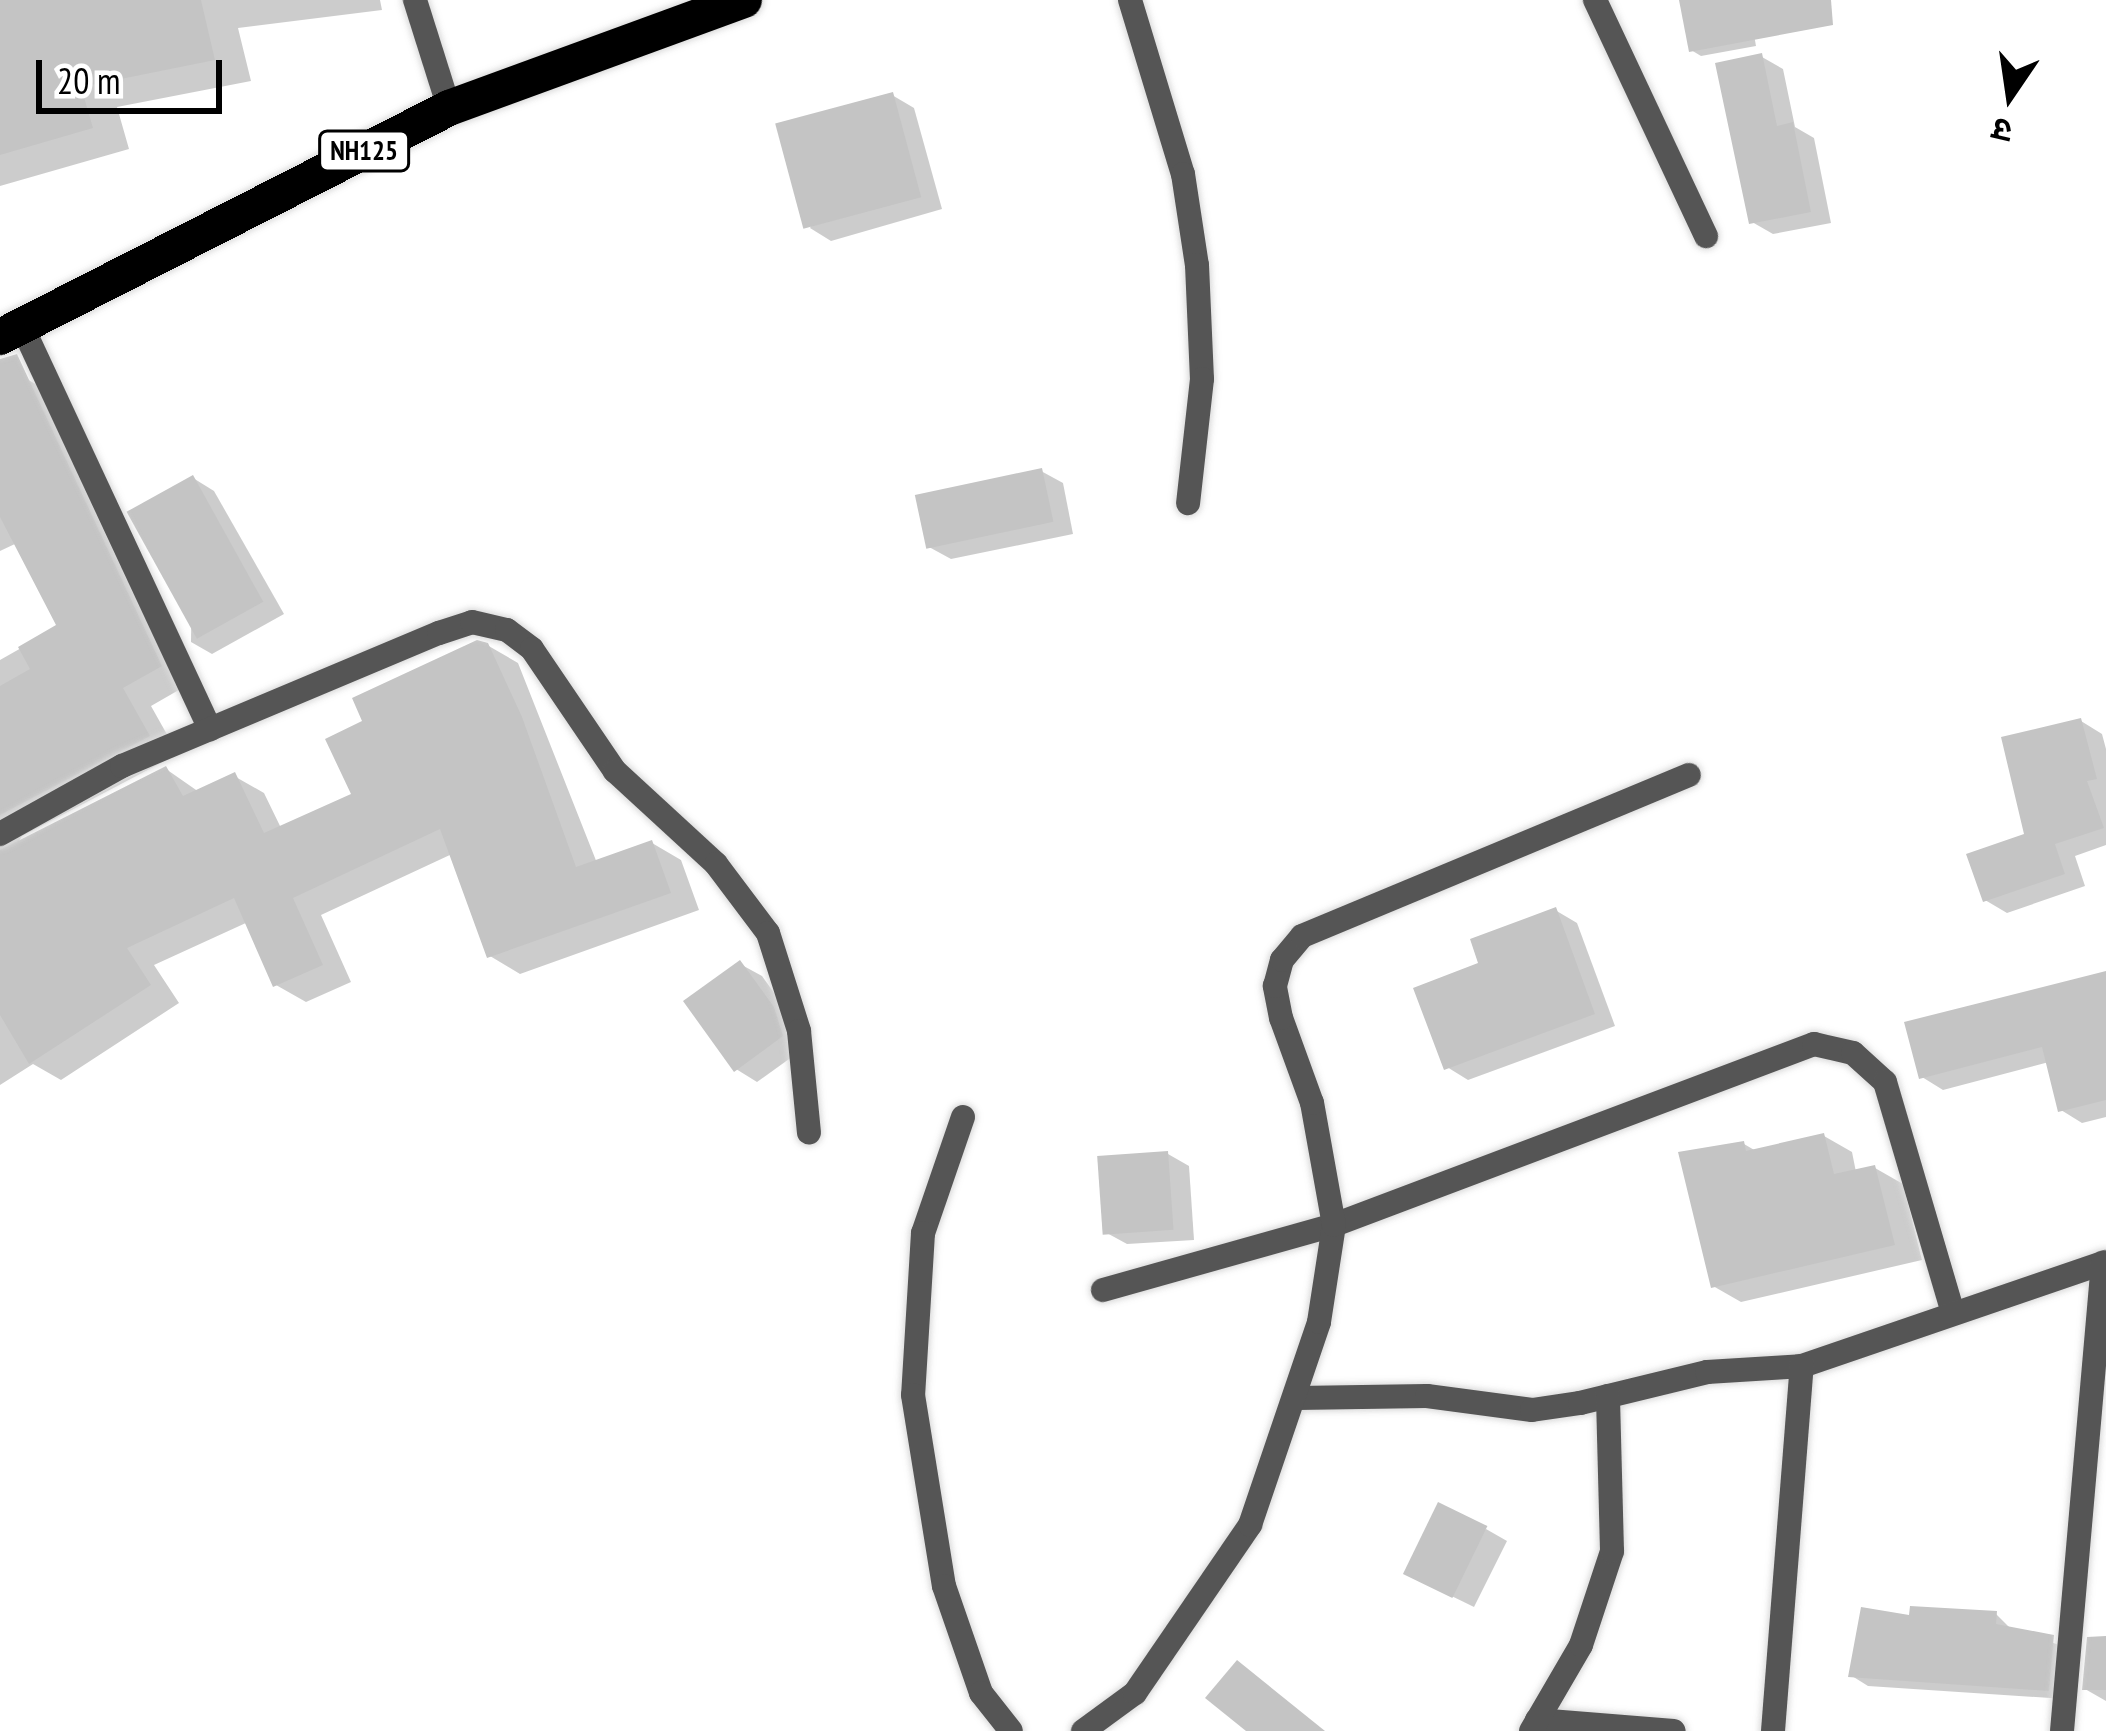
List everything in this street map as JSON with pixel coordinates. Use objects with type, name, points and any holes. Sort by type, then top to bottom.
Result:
[{"type":"highway","name":"NH125","points":[[11,332],[449,108],[744,0]]},
{"type":"street","points":[[416,0],[449,108]]},
{"type":"street","points":[[1130,0],[1183,174],[1197,265],[1202,379],[1188,503]]},
{"type":"street","points":[[1594,0],[1706,236]]},
{"type":"street","points":[[11,332],[210,729]]},
{"type":"street","points":[[0,834],[122,766],[455,628],[507,630],[532,649],[615,770],[716,864],[768,932],[799,1031],[809,1133]]},
{"type":"street","points":[[1083,1731],[1135,1693],[1204,1601],[1250,1525],[1297,1398],[1334,1225],[1312,1103],[1281,1018],[1275,986],[1282,960],[1302,936],[1689,775]]},
{"type":"street","points":[[1103,1290],[1334,1225],[1814,1044],[1853,1053],[1885,1082],[1953,1313]]},
{"type":"street","points":[[963,1117],[923,1232],[913,1395],[944,1586],[981,1693],[1011,1731]]},
{"type":"street","points":[[1297,1398],[1427,1396],[1532,1410],[1706,1372],[1802,1366],[2104,1263],[2062,1731]]},
{"type":"street","points":[[1773,1731],[1802,1366]]},
{"type":"street","points":[[1608,1396],[1612,1552],[1581,1646],[1534,1726],[1675,1731]]},
{"type":"building","points":[[0,0],[201,0],[215,60],[81,87],[93,128],[0,155]]},
{"type":"building","points":[[1679,0],[1831,0],[1833,25],[1689,52]]},
{"type":"building","points":[[1762,53],[1777,126],[1793,122],[1811,212],[1749,224],[1715,63]]},
{"type":"building","points":[[893,92],[921,197],[803,229],[775,124]]},
{"type":"building","points":[[17,354],[162,666],[123,688],[150,736],[0,815],[0,686],[30,669],[18,647],[56,625],[0,517],[0,359]]},
{"type":"building","points":[[1042,468],[1053,522],[926,549],[915,495]]},
{"type":"building","points":[[193,475],[263,602],[197,639],[127,512]]},
{"type":"building","points":[[477,640],[488,643],[522,717],[576,867],[652,840],[671,893],[487,958],[440,829],[293,898],[323,965],[273,987],[234,898],[127,948],[151,985],[29,1064],[0,1015],[0,850],[166,766],[183,796],[235,772],[264,833],[351,794],[325,739],[362,721],[352,698]]},
{"type":"building","points":[[2081,718],[2097,779],[2087,781],[2104,828],[2055,844],[2065,874],[1983,902],[1966,854],[2024,834],[2001,737]]},
{"type":"building","points":[[1556,907],[1595,1014],[1444,1070],[1413,988],[1478,963],[1470,939]]},
{"type":"building","points":[[740,960],[774,1007],[783,1036],[734,1072],[683,1001]]},
{"type":"building","points":[[2106,971],[2106,1100],[2058,1112],[2042,1047],[1919,1079],[1904,1022]]},
{"type":"building","points":[[1824,1133],[1834,1174],[1875,1165],[1895,1245],[1711,1288],[1678,1152],[1744,1141],[1746,1151]]},
{"type":"building","points":[[1168,1151],[1174,1230],[1103,1235],[1097,1156]]},
{"type":"building","points":[[1438,1502],[1487,1526],[1452,1598],[1403,1574]]},
{"type":"building","points":[[1910,1606],[1997,1611],[1996,1624],[2054,1635],[2049,1691],[1848,1677],[1861,1607],[1909,1615]]},
{"type":"building","points":[[2106,1636],[2106,1690],[2082,1690],[2087,1637]]},
{"type":"building","points":[[1237,1660],[1325,1731],[1246,1731],[1205,1698]]}]
